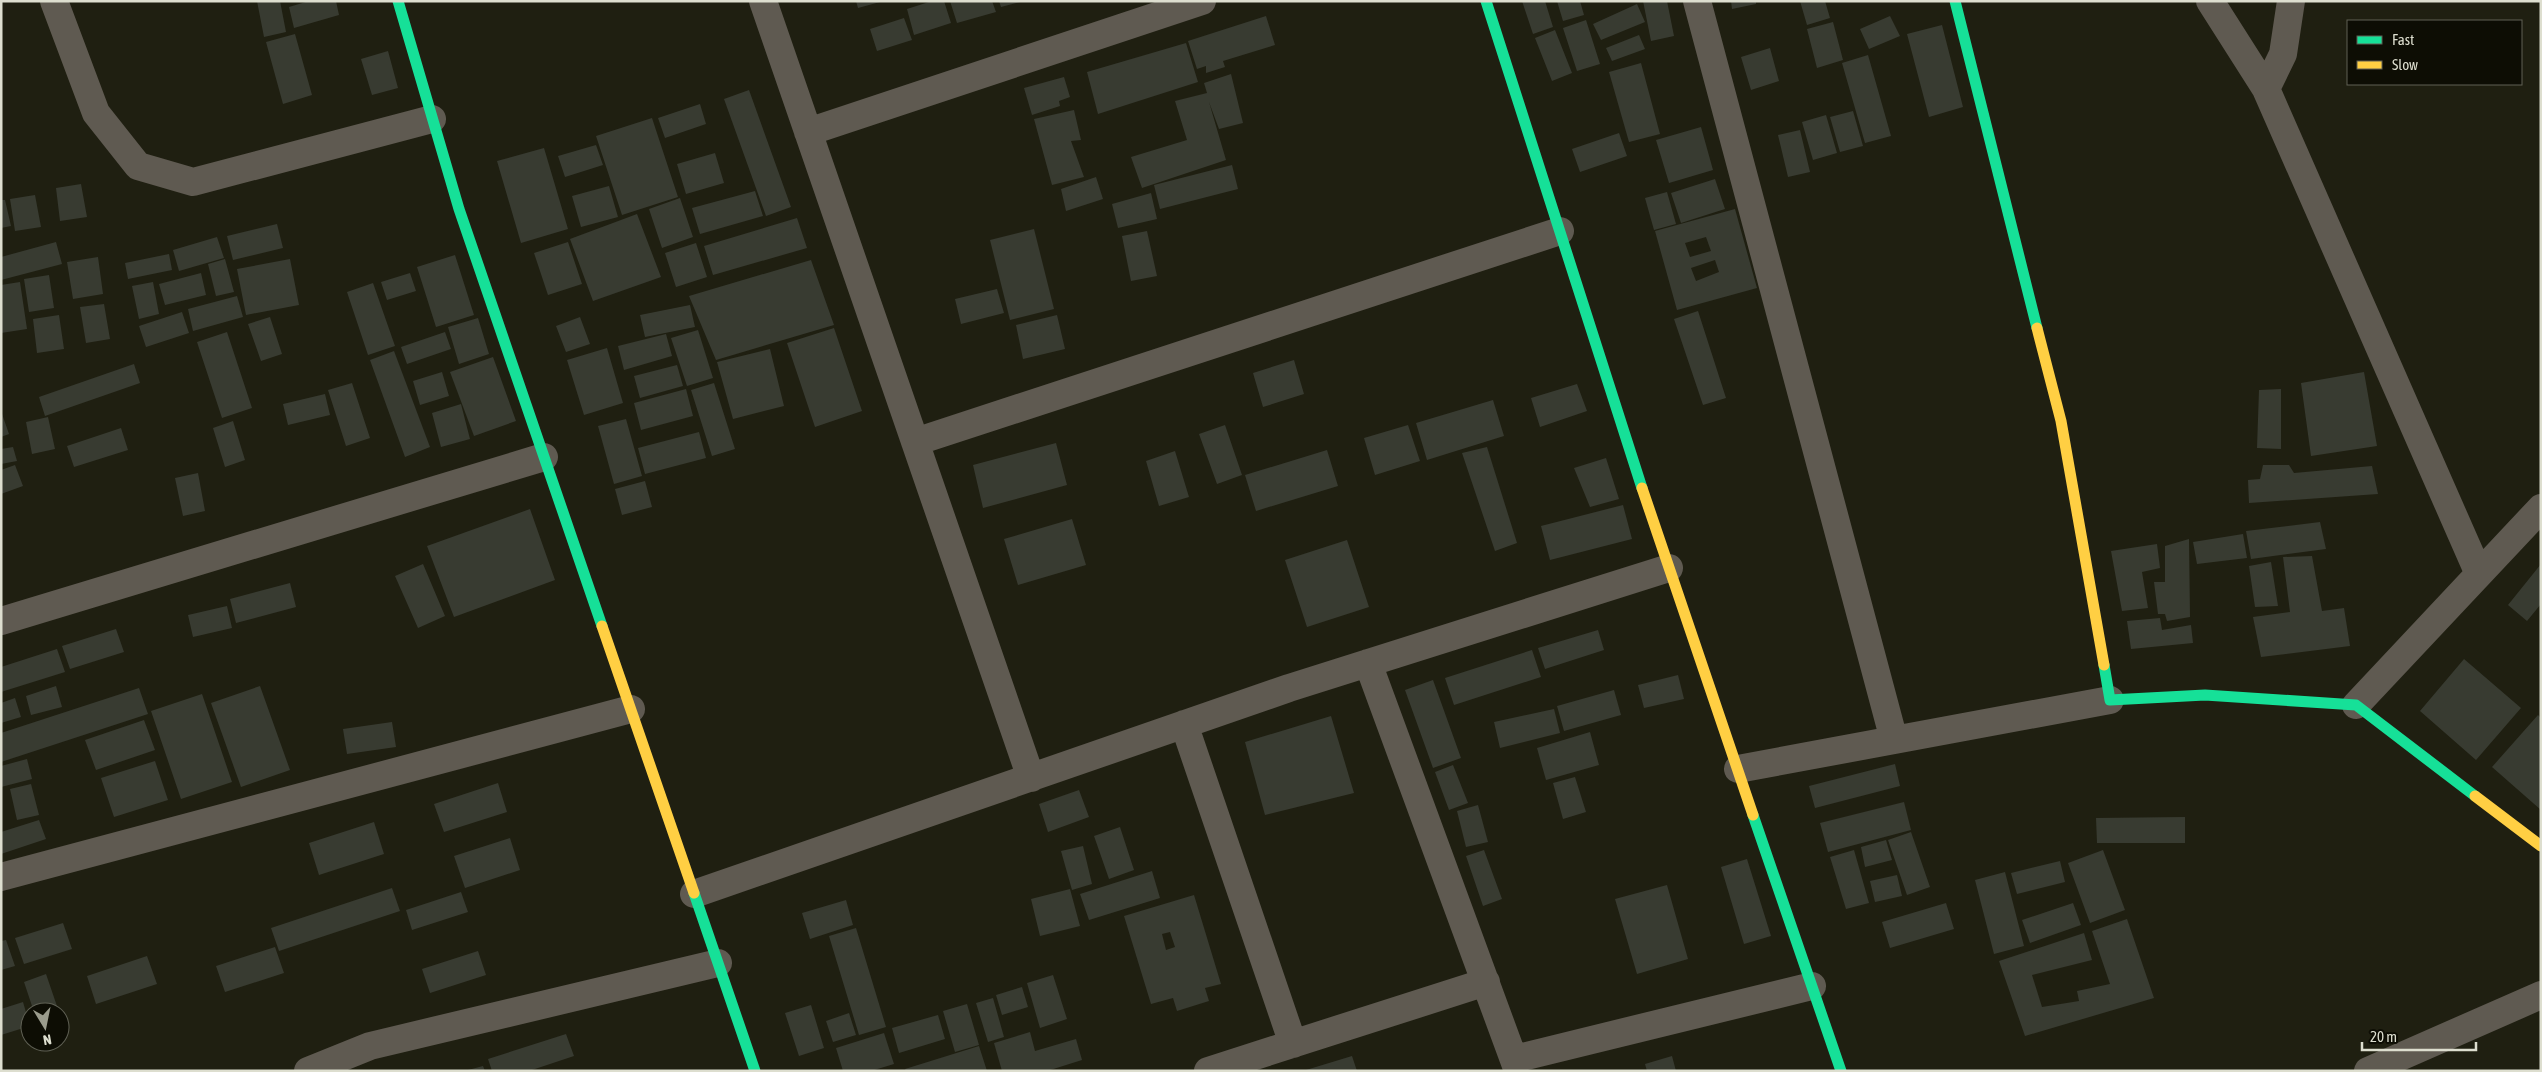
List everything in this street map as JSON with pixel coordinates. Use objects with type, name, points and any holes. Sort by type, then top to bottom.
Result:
[{"type":"street","points":[[54,1],[96,113],[138,166],[193,182],[432,118]]},
{"type":"street","points":[[398,1],[459,209],[755,1071]]},
{"type":"street","points":[[763,1],[1031,778]]},
{"type":"street","points":[[808,132],[1202,1]]},
{"type":"street","points":[[1486,1],[1669,568],[1841,1071]]},
{"type":"street","points":[[1697,1],[1894,740]]},
{"type":"street","points":[[1954,1],[2060,422],[2110,700]]},
{"type":"street","points":[[2210,1],[2266,89],[2479,574]]},
{"type":"street","points":[[2266,89],[2283,54],[2291,1]]},
{"type":"street","points":[[916,442],[1560,231]]},
{"type":"street","points":[[1,621],[544,456]]},
{"type":"street","points":[[2356,705],[2541,508]]},
{"type":"street","points":[[694,894],[1184,724],[1368,663],[1669,568]]},
{"type":"street","points":[[1368,663],[1516,1065],[1812,986]]},
{"type":"street","points":[[1738,769],[2110,700],[2205,695],[2356,705],[2541,846]]},
{"type":"street","points":[[1,877],[631,709]]},
{"type":"street","points":[[1184,724],[1293,1044]]},
{"type":"street","points":[[308,1071],[370,1046],[718,963]]},
{"type":"street","points":[[1208,1071],[1486,982]]},
{"type":"street","points":[[2368,1071],[2541,995]]},
{"type":"building","points":[[257,1],[280,1],[286,32],[264,37]]},
{"type":"building","points":[[309,1],[336,1],[339,15],[294,28],[289,7]]},
{"type":"building","points":[[856,1],[880,1],[880,2],[858,8]]},
{"type":"building","points":[[932,1],[944,1],[951,23],[914,35],[907,9]]},
{"type":"building","points":[[950,1],[992,1],[996,12],[957,23]]},
{"type":"building","points":[[999,1],[1020,1],[1020,2],[1001,7]]},
{"type":"building","points":[[1522,1],[1545,1],[1553,27],[1533,34]]},
{"type":"building","points":[[1557,1],[1580,1],[1584,15],[1563,21]]},
{"type":"building","points":[[1643,1],[1667,1],[1674,36],[1651,41]]},
{"type":"building","points":[[1731,1],[1756,1],[1756,4],[1732,9]]},
{"type":"building","points":[[1800,1],[1825,1],[1830,18],[1807,25]]},
{"type":"building","points":[[1637,4],[1645,22],[1601,40],[1593,24]]},
{"type":"building","points":[[1266,16],[1275,45],[1223,61],[1225,67],[1206,73],[1206,66],[1197,69],[1188,41]]},
{"type":"building","points":[[1890,16],[1900,36],[1869,49],[1860,29]]},
{"type":"building","points":[[904,18],[912,40],[877,51],[870,29]]},
{"type":"building","points":[[1586,20],[1600,64],[1577,71],[1563,28]]},
{"type":"building","points":[[1833,22],[1843,60],[1817,68],[1807,29]]},
{"type":"building","points":[[1942,25],[1963,107],[1929,117],[1907,34]]},
{"type":"building","points":[[1555,30],[1572,73],[1552,81],[1535,38]]},
{"type":"building","points":[[295,34],[312,95],[283,104],[266,42]]},
{"type":"building","points":[[1639,35],[1645,49],[1612,61],[1606,48]]},
{"type":"building","points":[[1186,43],[1198,82],[1098,114],[1087,72]]},
{"type":"building","points":[[1770,48],[1779,81],[1751,90],[1741,57]]},
{"type":"building","points":[[388,51],[398,88],[372,95],[361,59]]},
{"type":"building","points":[[1868,55],[1891,136],[1865,143],[1842,63]]},
{"type":"building","points":[[1641,63],[1660,134],[1629,142],[1609,72]]},
{"type":"building","points":[[1231,74],[1243,123],[1219,129],[1209,102],[1226,160],[1142,188],[1131,157],[1187,140],[1175,101],[1207,93],[1204,83]]},
{"type":"building","points":[[1064,77],[1070,97],[1059,101],[1060,106],[1032,115],[1024,88]]},
{"type":"building","points":[[749,90],[791,207],[766,216],[724,99]]},
{"type":"building","points":[[700,104],[706,124],[665,138],[658,118]]},
{"type":"building","points":[[1074,110],[1081,140],[1071,141],[1084,177],[1052,185],[1034,119]]},
{"type":"building","points":[[1853,111],[1863,146],[1840,152],[1830,117]]},
{"type":"building","points":[[1826,115],[1837,153],[1813,160],[1802,122]]},
{"type":"building","points":[[652,118],[678,197],[622,215],[596,136]]},
{"type":"building","points":[[1701,127],[1713,170],[1669,183],[1656,140]]},
{"type":"building","points":[[1800,130],[1810,172],[1788,177],[1778,135]]},
{"type":"building","points":[[1619,133],[1627,156],[1580,172],[1572,149]]},
{"type":"building","points":[[596,145],[603,165],[565,177],[558,156]]},
{"type":"building","points":[[544,148],[568,229],[521,243],[497,161]]},
{"type":"building","points":[[715,153],[724,183],[686,194],[677,164]]},
{"type":"building","points":[[1232,165],[1238,189],[1160,209],[1154,185]]},
{"type":"building","points":[[1096,177],[1103,199],[1066,211],[1061,189]]},
{"type":"building","points":[[1715,179],[1725,209],[1681,223],[1671,193]]},
{"type":"building","points":[[81,184],[87,217],[60,221],[56,188]]},
{"type":"building","points":[[609,186],[618,217],[581,227],[572,196]]},
{"type":"building","points":[[755,191],[763,216],[700,234],[692,208]]},
{"type":"building","points":[[1667,192],[1676,224],[1654,230],[1645,198]]},
{"type":"building","points":[[1151,193],[1157,219],[1118,228],[1112,204]]},
{"type":"building","points":[[35,195],[41,227],[15,231],[10,199]]},
{"type":"building","points":[[680,198],[693,237],[662,248],[649,209]]},
{"type":"building","points":[[1,200],[5,200],[11,226],[1,228]]},
{"type":"building","points":[[1735,209],[1757,288],[1677,310],[1655,231]],"holes":[[[1706,237],[1711,251],[1690,257],[1685,243]],[[1715,260],[1719,272],[1696,281],[1691,268]]]},
{"type":"building","points":[[637,214],[661,277],[593,301],[570,239]]},
{"type":"building","points":[[797,218],[807,248],[713,275],[704,246]]},
{"type":"building","points":[[277,224],[283,248],[233,260],[227,236]]},
{"type":"building","points":[[1034,229],[1054,309],[1010,320],[990,240]]},
{"type":"building","points":[[1147,231],[1157,276],[1131,281],[1122,236]]},
{"type":"building","points":[[217,237],[224,258],[179,271],[173,250]]},
{"type":"building","points":[[56,242],[62,264],[1,280],[1,257]]},
{"type":"building","points":[[568,242],[582,284],[548,295],[534,253]]},
{"type":"building","points":[[696,243],[707,277],[676,287],[665,253]]},
{"type":"building","points":[[169,254],[172,270],[128,279],[125,263]]},
{"type":"building","points":[[455,255],[474,315],[436,327],[417,267]]},
{"type":"building","points":[[98,257],[103,294],[73,299],[67,262]]},
{"type":"building","points":[[225,259],[234,292],[216,296],[208,264]]},
{"type":"building","points":[[290,259],[299,305],[246,315],[237,269]]},
{"type":"building","points":[[811,260],[834,325],[716,360],[689,296]]},
{"type":"building","points":[[201,273],[206,295],[165,305],[159,284]]},
{"type":"building","points":[[410,273],[416,291],[387,300],[381,282]]},
{"type":"building","points":[[49,275],[54,308],[29,312],[24,279]]},
{"type":"building","points":[[20,282],[27,329],[1,333],[1,285]]},
{"type":"building","points":[[153,282],[159,314],[139,319],[132,286]]},
{"type":"building","points":[[373,283],[395,346],[368,355],[347,292]]},
{"type":"building","points":[[997,289],[1004,313],[961,324],[955,299]]},
{"type":"building","points":[[237,296],[243,317],[193,331],[188,309]]},
{"type":"building","points":[[104,304],[110,339],[86,343],[80,307]]},
{"type":"building","points":[[690,305],[695,327],[645,337],[640,315]]},
{"type":"building","points":[[1698,311],[1726,398],[1703,405],[1674,319]]},
{"type":"building","points":[[182,312],[189,333],[146,347],[139,326]]},
{"type":"building","points":[[59,315],[64,349],[37,353],[33,319]]},
{"type":"building","points":[[1057,315],[1065,349],[1023,359],[1016,325]]},
{"type":"building","points":[[270,317],[282,354],[261,361],[248,324]]},
{"type":"building","points":[[580,317],[590,344],[566,352],[556,326]]},
{"type":"building","points":[[478,318],[489,354],[459,364],[448,327]]},
{"type":"building","points":[[834,328],[862,411],[815,427],[787,343]]},
{"type":"building","points":[[698,330],[713,378],[687,386],[671,338]]},
{"type":"building","points":[[227,332],[252,408],[222,418],[197,342]]},
{"type":"building","points":[[445,332],[451,349],[407,364],[401,347]]},
{"type":"building","points":[[666,334],[672,356],[624,370],[618,346]]},
{"type":"building","points":[[607,348],[623,403],[584,415],[567,360]]},
{"type":"building","points":[[770,349],[784,406],[733,419],[717,362]]},
{"type":"building","points":[[394,351],[430,447],[405,457],[370,360]]},
{"type":"building","points":[[493,357],[516,421],[474,436],[450,372]]},
{"type":"building","points":[[1294,360],[1304,394],[1263,407],[1253,373]]},
{"type":"building","points":[[134,364],[140,383],[45,416],[39,397]]},
{"type":"building","points":[[677,365],[683,386],[640,398],[634,376]]},
{"type":"building","points":[[442,372],[449,396],[420,405],[413,381]]},
{"type":"building","points":[[2364,372],[2377,446],[2311,456],[2301,383]]},
{"type":"building","points":[[352,383],[370,438],[346,446],[328,390]]},
{"type":"building","points":[[714,383],[735,449],[712,456],[691,390]]},
{"type":"building","points":[[1577,384],[1587,411],[1540,427],[1531,398]]},
{"type":"building","points":[[686,389],[693,416],[641,430],[634,403]]},
{"type":"building","points":[[2281,389],[2281,449],[2257,448],[2259,390]]},
{"type":"building","points":[[325,394],[330,415],[288,425],[283,404]]},
{"type":"building","points":[[1493,400],[1504,436],[1427,460],[1416,423]]},
{"type":"building","points":[[461,404],[470,439],[441,447],[432,413]]},
{"type":"building","points":[[1,411],[9,434],[1,437]]},
{"type":"building","points":[[48,417],[55,449],[32,454],[26,422]]},
{"type":"building","points":[[626,419],[642,476],[614,484],[598,426]]},
{"type":"building","points":[[233,421],[245,460],[225,467],[213,428]]},
{"type":"building","points":[[1225,425],[1242,475],[1217,484],[1199,434]]},
{"type":"building","points":[[1408,425],[1420,461],[1375,475],[1364,438]]},
{"type":"building","points":[[121,428],[128,450],[74,467],[67,446]]},
{"type":"building","points":[[699,432],[706,458],[645,474],[638,448]]},
{"type":"building","points":[[1056,443],[1067,485],[983,508],[973,465]]},
{"type":"building","points":[[13,447],[17,461],[1,464],[1,449]]},
{"type":"building","points":[[1487,447],[1517,543],[1495,551],[1462,453]]},
{"type":"building","points":[[1327,450],[1338,486],[1256,511],[1245,475]]},
{"type":"building","points":[[1175,451],[1189,497],[1159,506],[1146,461]]},
{"type":"building","points":[[1606,458],[1619,499],[1590,507],[1574,468]]},
{"type":"building","points":[[15,465],[23,486],[1,494],[1,470]]},
{"type":"building","points":[[2263,465],[2289,465],[2294,473],[2372,466],[2378,494],[2249,503],[2248,480],[2260,479]]},
{"type":"building","points":[[198,473],[205,511],[183,516],[175,478]]},
{"type":"building","points":[[645,481],[652,507],[622,515],[615,489]]},
{"type":"building","points":[[1623,505],[1632,539],[1550,560],[1541,526]]},
{"type":"building","points":[[530,509],[555,580],[454,617],[427,546]]},
{"type":"building","points":[[1072,519],[1086,565],[1018,585],[1004,539]]},
{"type":"building","points":[[2320,522],[2326,549],[2251,559],[2246,531]]},
{"type":"building","points":[[2243,534],[2247,558],[2197,564],[2193,542]]},
{"type":"building","points":[[2189,539],[2190,617],[2167,621],[2165,614],[2158,614],[2154,582],[2165,582],[2165,546]]},
{"type":"building","points":[[1347,540],[1369,607],[1307,627],[1285,560]]},
{"type":"building","points":[[2157,544],[2160,568],[2142,572],[2148,608],[2122,611],[2111,551]]},
{"type":"building","points":[[2312,556],[2322,611],[2344,608],[2350,646],[2261,657],[2253,617],[2290,612],[2283,557]]},
{"type":"building","points":[[2271,562],[2278,606],[2255,607],[2249,566]]},
{"type":"building","points":[[423,564],[445,616],[418,628],[395,576]]},
{"type":"building","points":[[2541,564],[2541,604],[2527,621],[2508,605]]},
{"type":"building","points":[[290,583],[296,607],[236,623],[230,599]]},
{"type":"building","points":[[227,606],[232,628],[193,637],[188,615]]},
{"type":"building","points":[[2160,618],[2162,630],[2191,625],[2193,643],[2131,649],[2127,621]]},
{"type":"building","points":[[116,629],[124,652],[70,669],[62,646]]},
{"type":"building","points":[[1598,630],[1604,650],[1545,669],[1538,648]]},
{"type":"building","points":[[57,649],[65,672],[1,692],[1,667]]},
{"type":"building","points":[[1532,650],[1541,677],[1454,705],[1445,678]]},
{"type":"building","points":[[2464,659],[2521,708],[2476,760],[2420,711]]},
{"type":"building","points":[[1678,675],[1684,699],[1644,708],[1638,685]]},
{"type":"building","points":[[1433,680],[1461,758],[1433,768],[1405,690]]},
{"type":"building","points":[[56,686],[62,707],[31,715],[26,696]]},
{"type":"building","points":[[260,686],[290,770],[241,787],[211,703]]},
{"type":"building","points":[[139,688],[148,714],[1,762],[1,733]]},
{"type":"building","points":[[1614,690],[1621,715],[1564,731],[1557,706]]},
{"type":"building","points":[[202,694],[232,782],[181,799],[151,711]]},
{"type":"building","points":[[15,698],[21,717],[1,723],[1,703]]},
{"type":"building","points":[[1554,709],[1560,733],[1500,748],[1494,722]]},
{"type":"building","points":[[2538,715],[2541,718],[2541,810],[2492,767]]},
{"type":"building","points":[[1331,716],[1354,793],[1265,815],[1245,742]]},
{"type":"building","points":[[144,720],[155,750],[96,770],[85,740]]},
{"type":"building","points":[[392,722],[396,747],[347,754],[343,729]]},
{"type":"building","points":[[1590,732],[1599,765],[1546,780],[1537,748]]},
{"type":"building","points":[[27,759],[32,779],[1,787],[1,766]]},
{"type":"building","points":[[155,761],[168,800],[114,817],[101,778]]},
{"type":"building","points":[[1895,764],[1900,786],[1815,808],[1809,786]]},
{"type":"building","points":[[1453,765],[1468,803],[1449,810],[1435,772]]},
{"type":"building","points":[[1575,777],[1586,812],[1563,819],[1553,783]]},
{"type":"building","points":[[498,783],[507,812],[444,832],[434,804]]},
{"type":"building","points":[[31,784],[39,815],[17,820],[10,789]]},
{"type":"building","points":[[1079,790],[1089,817],[1048,832],[1039,804]]},
{"type":"building","points":[[1904,802],[1911,830],[1828,852],[1820,823]]},
{"type":"building","points":[[1478,805],[1488,842],[1466,847],[1457,811]]},
{"type":"building","points":[[2185,817],[2185,843],[2097,843],[2096,818]]},
{"type":"building","points":[[39,820],[46,839],[1,854],[1,832]]},
{"type":"building","points":[[374,822],[384,854],[319,875],[309,843]]},
{"type":"building","points":[[1120,827],[1134,870],[1109,879],[1094,836]]},
{"type":"building","points":[[1911,832],[1930,887],[1907,895],[1888,840]]},
{"type":"building","points":[[510,838],[520,870],[465,888],[454,856]]},
{"type":"building","points":[[1886,840],[1892,860],[1865,867],[1861,847]]},
{"type":"building","points":[[1083,846],[1092,884],[1072,890],[1061,851]]},
{"type":"building","points":[[1484,850],[1502,899],[1483,906],[1466,856]]},
{"type":"building","points":[[1854,850],[1869,903],[1846,909],[1830,857]]},
{"type":"building","points":[[2103,850],[2125,910],[2090,923],[2068,863]]},
{"type":"building","points":[[1747,859],[1771,936],[1744,944],[1721,867]]},
{"type":"building","points":[[2060,861],[2065,882],[2017,894],[2011,873]]},
{"type":"building","points":[[1152,871],[1160,898],[1089,920],[1080,894]]},
{"type":"building","points":[[2005,872],[2024,946],[1994,954],[1975,880]]},
{"type":"building","points":[[1897,875],[1902,896],[1875,902],[1870,881]]},
{"type":"building","points":[[1667,885],[1688,959],[1637,974],[1615,899]]},
{"type":"building","points":[[392,888],[400,911],[279,951],[271,928]]},
{"type":"building","points":[[1070,889],[1080,926],[1040,936],[1031,899]]},
{"type":"building","points":[[461,892],[468,912],[412,930],[406,910]]},
{"type":"building","points":[[1194,895],[1221,984],[1205,988],[1209,1001],[1177,1011],[1173,998],[1151,1004],[1124,916]],"holes":[[[1170,932],[1175,947],[1166,950],[1162,934]]]},
{"type":"building","points":[[846,900],[853,925],[810,939],[802,913]]},
{"type":"building","points":[[1946,903],[1954,929],[1890,948],[1882,922]]},
{"type":"building","points":[[2073,903],[2081,925],[2030,943],[2022,920]]},
{"type":"building","points":[[2127,919],[2154,998],[2025,1036],[1999,961],[2084,933],[2092,960],[2032,975],[2042,1007],[2079,1001],[2077,991],[2110,984],[2092,931]]},
{"type":"building","points":[[63,923],[72,949],[24,964],[15,938]]},
{"type":"building","points":[[856,928],[886,1027],[859,1035],[829,936]]},
{"type":"building","points":[[6,940],[15,966],[1,970],[1,941]]},
{"type":"building","points":[[275,947],[284,973],[225,992],[216,966]]},
{"type":"building","points":[[478,951],[486,975],[430,993],[422,969]]},
{"type":"building","points":[[147,956],[157,984],[96,1004],[87,976]]},
{"type":"building","points":[[46,974],[56,1002],[31,1002],[24,982]]},
{"type":"building","points":[[1053,975],[1067,1019],[1040,1028],[1027,983]]},
{"type":"building","points":[[1022,987],[1028,1007],[1002,1015],[996,995]]},
{"type":"building","points":[[993,998],[1004,1037],[988,1042],[976,1003]]},
{"type":"building","points":[[20,1003],[20,1029],[1,1035],[1,1009]]},
{"type":"building","points":[[967,1004],[979,1045],[955,1052],[943,1011]]},
{"type":"building","points":[[811,1005],[824,1048],[799,1056],[785,1013]]},
{"type":"building","points":[[849,1013],[856,1035],[833,1042],[826,1021]]},
{"type":"building","points":[[938,1015],[945,1039],[899,1053],[892,1028]]},
{"type":"building","points":[[1030,1032],[1035,1051],[1076,1039],[1082,1060],[1047,1071],[1002,1071],[994,1043]]},
{"type":"building","points":[[884,1033],[894,1064],[871,1071],[843,1071],[836,1048]]},
{"type":"building","points":[[566,1034],[574,1056],[529,1071],[492,1071],[488,1059]]},
{"type":"building","points":[[979,1046],[987,1071],[906,1071],[905,1069]]},
{"type":"building","points":[[1352,1056],[1357,1071],[1306,1071],[1306,1070]]},
{"type":"building","points":[[1672,1056],[1676,1071],[1647,1071],[1645,1064]]},
{"type":"building","points":[[483,1066],[485,1071],[468,1071],[468,1070]]},
{"type":"traffic: fast","points":[[398,1],[459,209],[602,626]]},
{"type":"traffic: fast","points":[[1486,1],[1642,488]]},
{"type":"traffic: fast","points":[[1955,1],[2037,328]]},
{"type":"traffic: fast","points":[[2104,665],[2110,700],[2205,695],[2356,705],[2475,796]]},
{"type":"traffic: fast","points":[[1753,815],[1841,1071]]},
{"type":"traffic: fast","points":[[694,893],[755,1071]]},
{"type":"traffic: slow","points":[[2037,328],[2061,421],[2104,665]]},
{"type":"traffic: slow","points":[[1642,488],[1753,815]]},
{"type":"traffic: slow","points":[[602,626],[694,893]]},
{"type":"traffic: slow","points":[[2475,796],[2541,846]]}]
